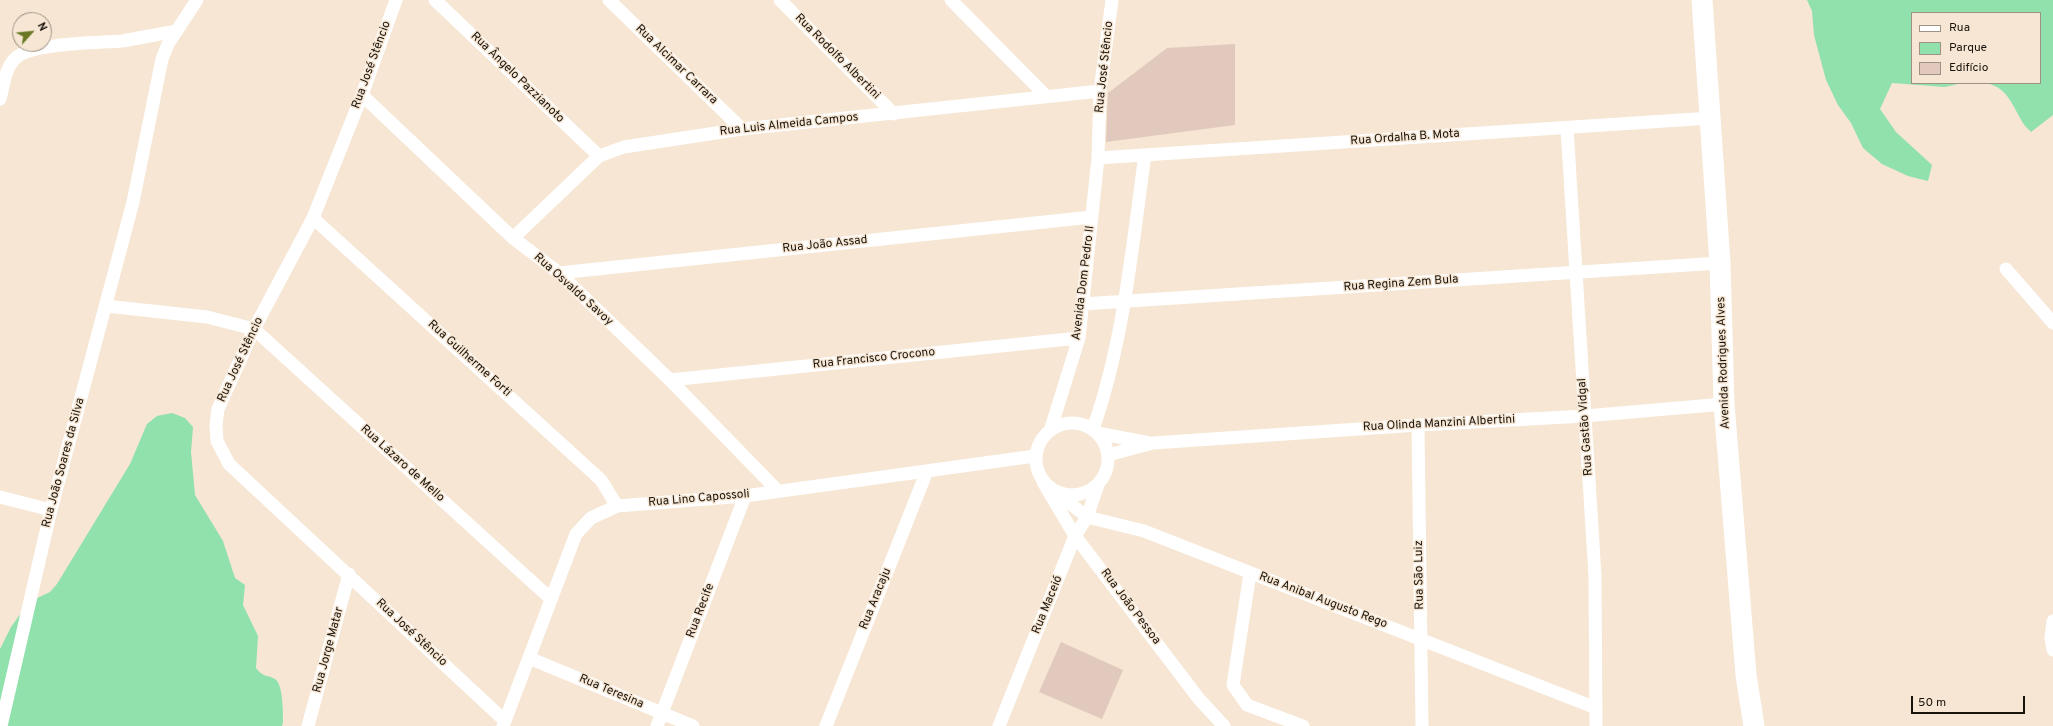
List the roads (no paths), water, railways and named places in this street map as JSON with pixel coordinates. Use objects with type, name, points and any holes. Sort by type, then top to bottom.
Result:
[{"type":"main road","name":"Avenida Rodrigues Alves","points":[[1702,0],[1720,263],[1724,404],[1746,675],[1754,726]]},
{"type":"street","name":"Rua João Soares da Silva","points":[[1,726],[51,510],[133,202],[162,59],[177,30],[197,0]]},
{"type":"street","name":"Rua José Stêncio","points":[[396,0],[362,96],[313,218],[254,330],[218,409],[216,425],[217,441],[229,464],[349,574],[504,724]]},
{"type":"street","name":"Rua Ângelo Pazzianoto","points":[[435,0],[599,156]]},
{"type":"street","name":"Rua Alcimar Carrara","points":[[609,0],[742,129]]},
{"type":"street","name":"Rua Rodolfo Albertini","points":[[780,0],[894,114]]},
{"type":"street","points":[[951,0],[1046,96]]},
{"type":"street","name":"Rua José Stêncio","points":[[1098,158],[1100,91],[1112,0]]},
{"type":"street","points":[[0,99],[8,68],[17,56],[31,51],[55,46],[125,40],[177,30]]},
{"type":"street","name":"Rua Luis Almeida Campos","points":[[514,238],[599,156],[624,146],[742,129],[1100,91]]},
{"type":"street","name":"Rua Osvaldo Savoy","points":[[362,96],[514,238],[559,273],[670,380],[778,491]]},
{"type":"street","name":"Rua Ordalha B. Mota","points":[[1098,158],[1711,118]]},
{"type":"street","name":"Rua Gastão Vidgal","points":[[1567,128],[1595,576],[1596,726]]},
{"type":"street","points":[[1095,431],[1104,399],[1125,302],[1145,155]]},
{"type":"street","name":"Avenida Dom Pedro II","points":[[1051,428],[1078,338],[1098,158]]},
{"type":"street","name":"Rua João Assad","points":[[559,273],[1092,217]]},
{"type":"street","name":"Rua Guilherme Forti","points":[[313,218],[601,480],[617,506]]},
{"type":"street","name":"Rua Regina Zem Bula","points":[[1082,304],[1720,263]]},
{"type":"street","points":[[2006,269],[2053,323]]},
{"type":"street","points":[[106,306],[207,317],[254,330]]},
{"type":"street","name":"Rua Lázaro de Mello","points":[[254,330],[551,600]]},
{"type":"street","name":"Rua Francisco Crocono","points":[[670,380],[1078,338]]},
{"type":"street","name":"Rua Olinda Manzini Albertini","points":[[1108,455],[1153,443],[1418,425],[1585,416],[1724,404]]},
{"type":"street","points":[[1064,423],[1079,423],[1095,431],[1103,440],[1108,455],[1106,472],[1098,485],[1083,494],[1067,496],[1054,491],[1043,482],[1037,470],[1035,456],[1040,440],[1051,428],[1064,423]]},
{"type":"street","name":"Rua São Luiz","points":[[1418,425],[1422,726]]},
{"type":"street","name":"Rua Olinda Manzini Albertini","points":[[1095,431],[1153,443]]},
{"type":"street","name":"Rua Lino Capossoli","points":[[504,724],[576,534],[591,518],[617,506],[745,496],[1035,456]]},
{"type":"street","name":"Rua Aracaju","points":[[826,726],[927,471]]},
{"type":"street","name":"Rua João Pessoa","points":[[1043,482],[1075,536],[1199,699],[1224,726]]},
{"type":"street","name":"Rua Maceió","points":[[999,726],[1075,536],[1087,517],[1098,485]]},
{"type":"street","name":"Rua Anibal Augusto Rego","points":[[1054,491],[1087,517],[1144,531],[1596,708]]},
{"type":"street","name":"Rua Recife","points":[[657,726],[745,496]]},
{"type":"street","points":[[0,498],[51,510]]},
{"type":"street","points":[[1250,573],[1233,685],[1247,705],[1303,726]]},
{"type":"street","name":"Rua Jorge Matar","points":[[308,726],[349,574]]},
{"type":"street","points":[[2053,622],[2051,638],[2053,650]]},
{"type":"street","name":"Rua Teresina","points":[[529,658],[693,726]]}]
